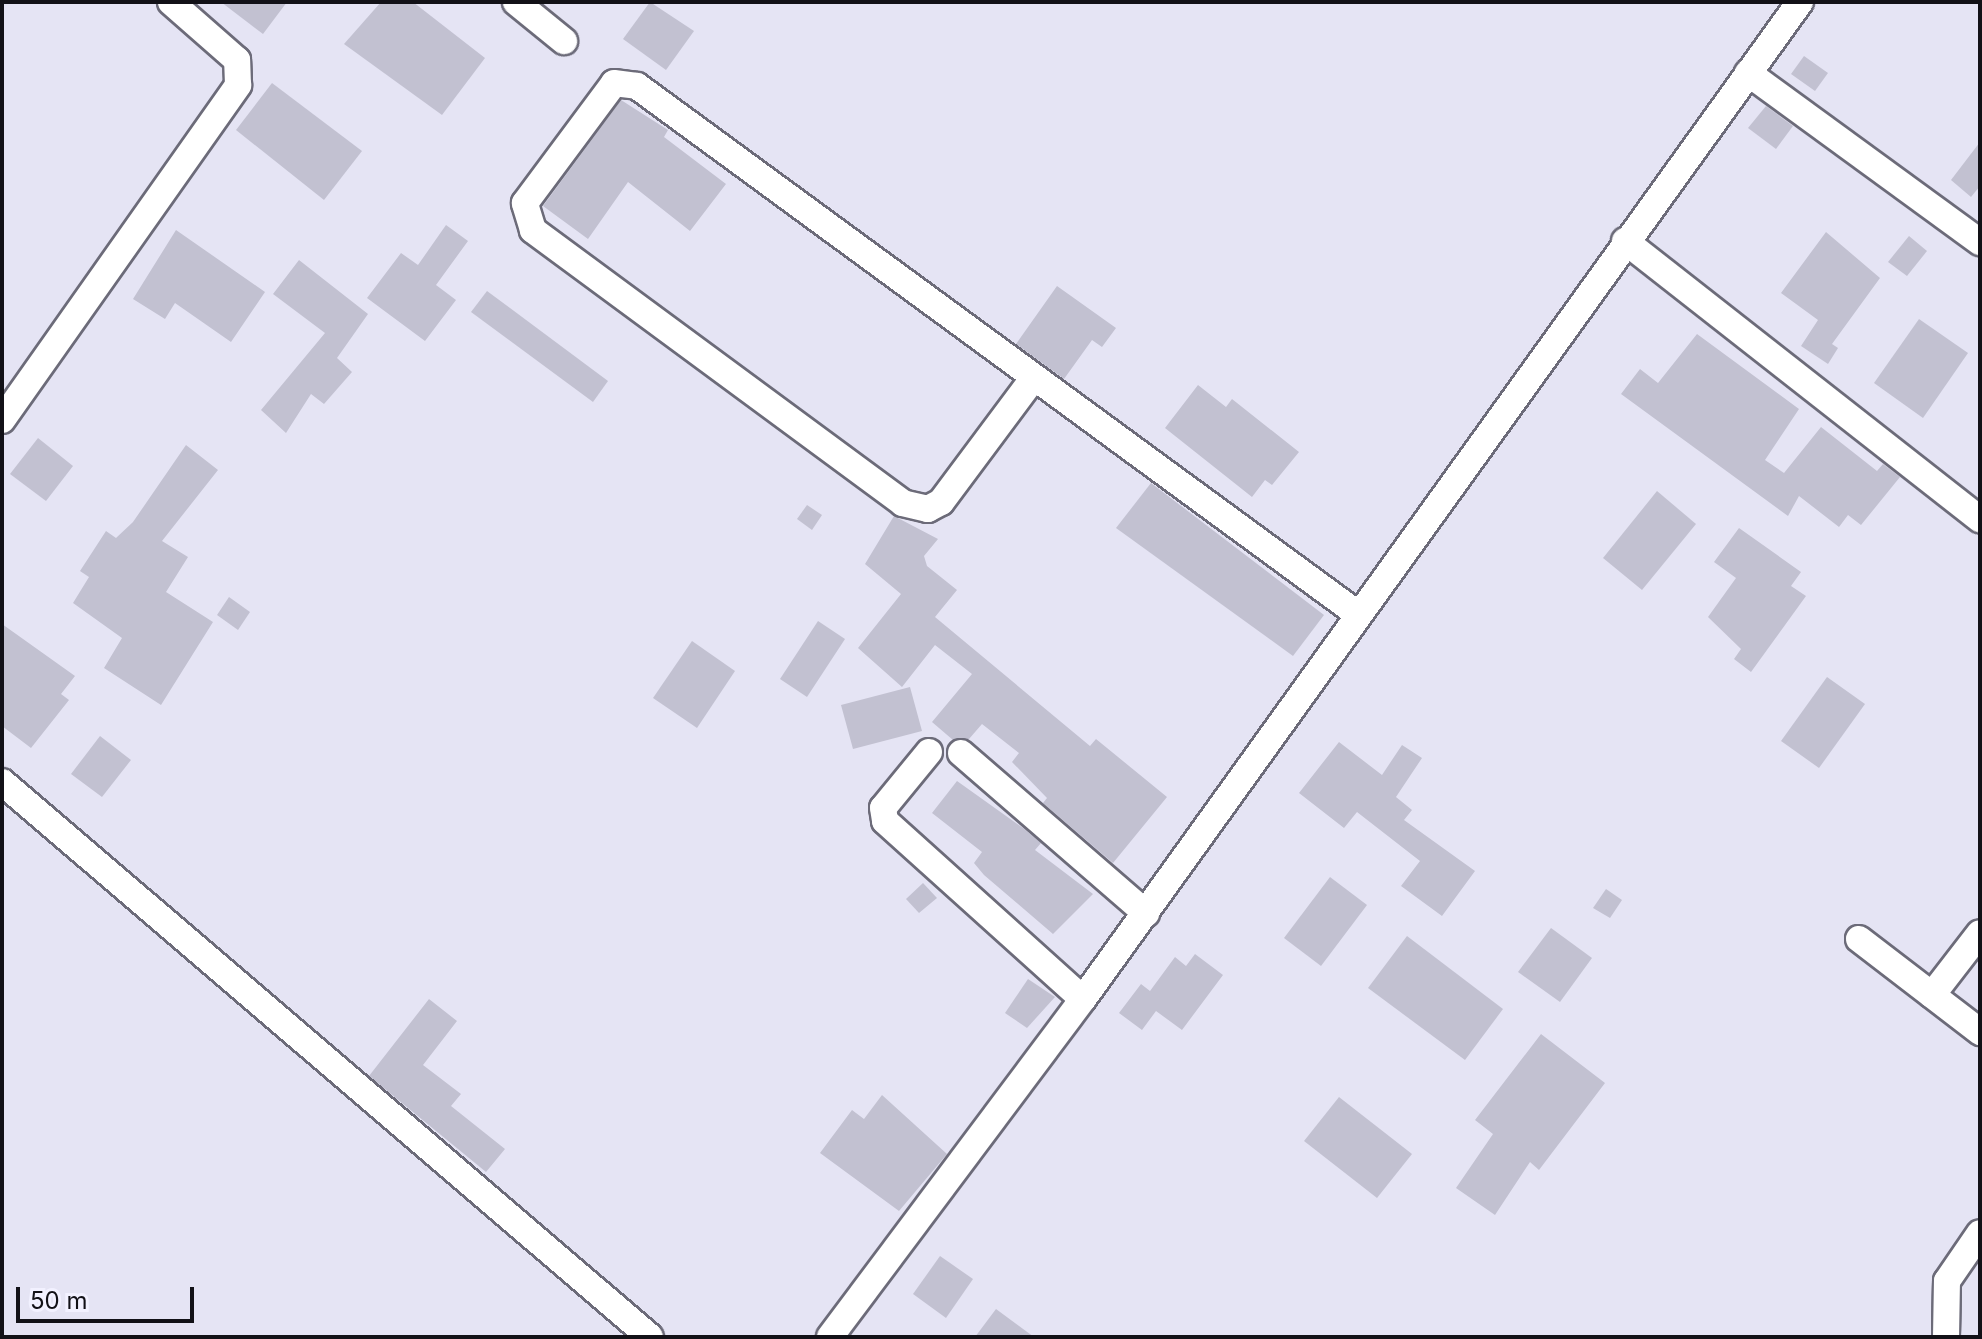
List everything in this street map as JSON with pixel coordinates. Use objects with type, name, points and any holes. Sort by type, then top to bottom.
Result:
[{"type":"street","points":[[2,420],[238,85],[237,60],[171,2]]},
{"type":"street","points":[[516,2],[564,41]]},
{"type":"street","points":[[830,1337],[1146,913],[1625,241],[1800,2]]},
{"type":"street","points":[[1748,73],[1980,242]]},
{"type":"street","points":[[1032,380],[941,502],[928,509],[903,503],[533,230],[525,203],[614,83],[625,81],[1359,615]]},
{"type":"street","points":[[1625,241],[1980,519]]},
{"type":"street","points":[[929,752],[883,808],[885,821],[1083,999]]},
{"type":"street","points":[[961,753],[1146,913]]},
{"type":"street","points":[[2,782],[650,1337]]},
{"type":"street","points":[[1932,995],[1980,933]]},
{"type":"street","points":[[1859,939],[1980,1032]]},
{"type":"street","points":[[1946,1337],[1947,1281],[1980,1233]]},
{"type":"building","points":[[221,2],[287,2],[263,34]]},
{"type":"building","points":[[381,2],[413,2],[485,58],[442,115],[344,44]]},
{"type":"building","points":[[650,2],[694,31],[666,70],[623,39]]},
{"type":"building","points":[[1804,56],[1828,73],[1815,91],[1791,74]]},
{"type":"building","points":[[272,83],[362,151],[324,200],[236,130]]},
{"type":"building","points":[[621,100],[668,130],[664,137],[726,184],[690,231],[628,182],[588,239],[543,206]]},
{"type":"building","points":[[1766,106],[1793,126],[1776,149],[1748,128]]},
{"type":"building","points":[[1980,142],[1980,186],[1971,197],[1951,180]]},
{"type":"building","points":[[446,225],[468,241],[436,285],[456,300],[425,341],[367,298],[401,253],[418,265]]},
{"type":"building","points":[[176,230],[265,292],[231,342],[175,303],[165,319],[133,299]]},
{"type":"building","points":[[1826,232],[1880,278],[1832,344],[1838,348],[1828,364],[1801,346],[1818,320],[1781,293]]},
{"type":"building","points":[[1909,236],[1927,251],[1907,276],[1888,262]]},
{"type":"building","points":[[299,260],[368,314],[337,358],[352,372],[324,404],[311,394],[286,433],[261,410],[325,333],[273,294]]},
{"type":"building","points":[[1057,286],[1116,328],[1102,347],[1092,340],[1064,379],[1016,344]]},
{"type":"building","points":[[487,291],[608,381],[593,402],[471,312]]},
{"type":"building","points":[[1919,319],[1968,353],[1923,418],[1874,383]]},
{"type":"building","points":[[1697,334],[1799,409],[1765,460],[1784,473],[1821,427],[1877,471],[1883,464],[1900,477],[1861,525],[1848,515],[1839,527],[1799,496],[1788,516],[1621,394],[1640,369],[1658,383]]},
{"type":"building","points":[[1198,385],[1226,407],[1232,399],[1299,452],[1272,485],[1265,480],[1252,497],[1165,428]]},
{"type":"building","points":[[38,438],[73,466],[46,501],[10,474]]},
{"type":"building","points":[[186,445],[218,470],[162,541],[188,557],[166,592],[213,622],[161,705],[104,668],[122,638],[73,603],[89,577],[80,571],[106,531],[116,538],[133,522]]},
{"type":"building","points":[[1151,483],[1324,615],[1293,656],[1116,528]]},
{"type":"building","points":[[1657,491],[1696,524],[1642,590],[1603,558]]},
{"type":"building","points":[[807,505],[822,515],[812,530],[797,519]]},
{"type":"building","points":[[894,516],[938,539],[924,556],[927,566],[957,590],[935,617],[1090,746],[1096,739],[1167,797],[1113,863],[1043,803],[1047,798],[1012,762],[1019,753],[982,724],[969,739],[953,740],[932,722],[972,674],[935,645],[902,687],[858,648],[901,594],[865,564]]},
{"type":"building","points":[[1739,528],[1801,572],[1791,586],[1806,596],[1751,672],[1734,659],[1741,649],[1708,617],[1736,578],[1714,562]]},
{"type":"building","points":[[229,597],[250,612],[238,630],[217,615]]},
{"type":"building","points":[[818,621],[845,639],[807,697],[780,679]]},
{"type":"building","points":[[2,624],[75,676],[61,694],[69,700],[31,748],[2,726]]},
{"type":"building","points":[[692,641],[735,671],[697,728],[653,698]]},
{"type":"building","points":[[1827,677],[1865,704],[1819,768],[1781,741]]},
{"type":"building","points":[[910,687],[922,731],[853,749],[841,705]]},
{"type":"building","points":[[100,736],[131,760],[102,797],[71,774]]},
{"type":"building","points":[[1339,742],[1382,775],[1402,745],[1422,758],[1396,797],[1412,810],[1404,820],[1475,871],[1442,916],[1401,886],[1420,861],[1357,812],[1344,828],[1299,793]]},
{"type":"building","points":[[957,781],[1023,828],[1041,843],[1035,850],[1093,894],[1053,934],[984,875],[974,863],[982,852],[932,813]]},
{"type":"building","points":[[1330,877],[1367,905],[1321,966],[1284,938]]},
{"type":"building","points":[[923,883],[937,898],[919,913],[906,899]]},
{"type":"building","points":[[1606,889],[1622,900],[1610,918],[1593,908]]},
{"type":"building","points":[[1551,928],[1592,958],[1560,1002],[1518,972]]},
{"type":"building","points":[[1407,936],[1503,1009],[1465,1060],[1368,988]]},
{"type":"building","points":[[1195,954],[1223,975],[1182,1030],[1156,1011],[1142,1030],[1119,1013],[1141,984],[1150,991],[1175,957],[1186,966]]},
{"type":"building","points":[[1028,979],[1055,997],[1027,1028],[1005,1013]]},
{"type":"building","points":[[429,999],[457,1021],[423,1065],[461,1094],[451,1106],[505,1149],[486,1172],[369,1076]]},
{"type":"building","points":[[1541,1034],[1605,1083],[1539,1170],[1530,1162],[1495,1215],[1456,1188],[1493,1134],[1475,1120]]},
{"type":"building","points":[[882,1095],[947,1154],[899,1211],[820,1153],[852,1110],[864,1119]]},
{"type":"building","points":[[1339,1097],[1412,1154],[1377,1198],[1304,1141]]},
{"type":"building","points":[[940,1256],[973,1279],[946,1318],[913,1294]]},
{"type":"building","points":[[996,1309],[1034,1337],[975,1337]]}]
